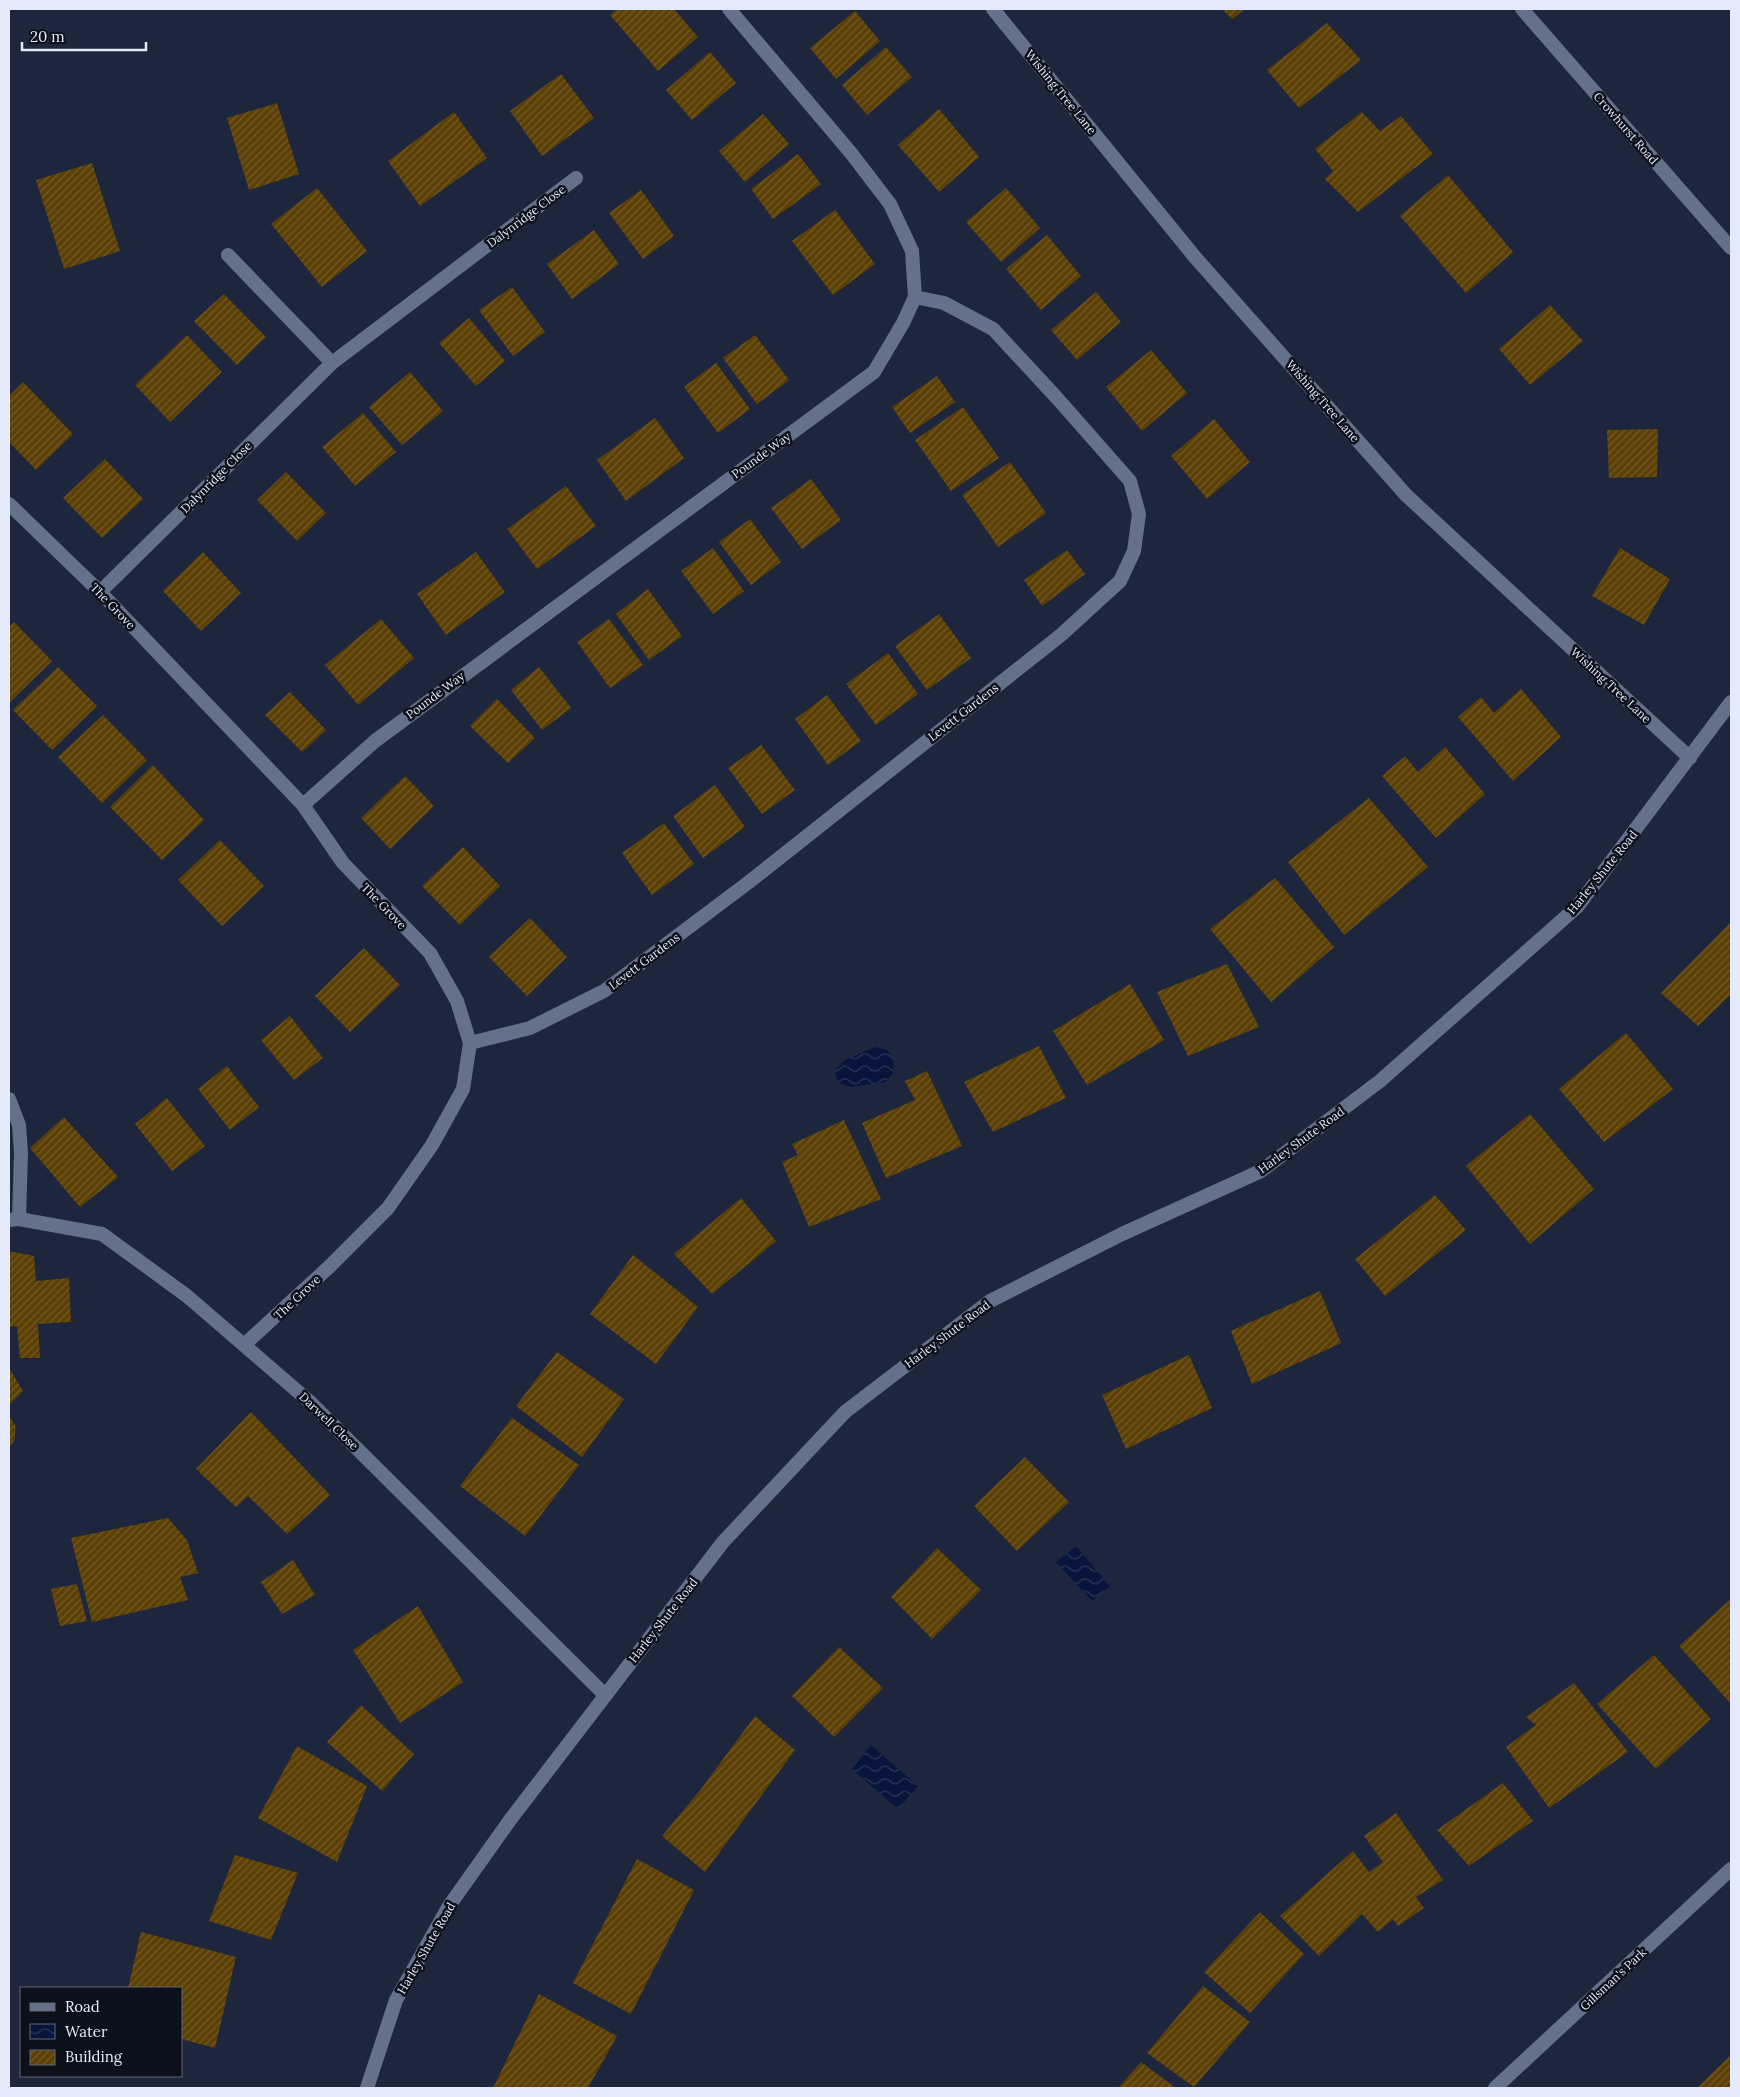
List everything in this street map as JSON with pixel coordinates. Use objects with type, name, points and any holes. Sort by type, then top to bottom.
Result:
[{"type":"street","name":"Pounde Way","points":[[303,805],[375,741],[874,372],[903,323],[915,297],[912,251],[890,204],[851,153],[729,9]]},
{"type":"street","name":"Wishing Tree Lane","points":[[993,9],[1194,256],[1406,495],[1690,758]]},
{"type":"street","name":"Crowhurst Road","points":[[1522,9],[1731,248]]},
{"type":"street","name":"Dalynridge Close","points":[[100,592],[332,362],[576,178]]},
{"type":"street","points":[[228,255],[332,362]]},
{"type":"street","name":"Levett Gardens","points":[[470,1043],[530,1028],[604,991],[757,876],[1061,635],[1120,581],[1134,551],[1139,514],[1130,482],[1057,398],[993,329],[944,303],[915,297]]},
{"type":"street","name":"The Grove","points":[[9,504],[100,592],[303,805],[343,863],[430,953],[457,1001],[470,1043],[463,1089],[432,1145],[388,1208],[330,1266],[244,1345]]},
{"type":"street","name":"Harley Shute Road","points":[[367,2088],[396,2000],[449,1906],[510,1820],[604,1694],[723,1542],[846,1412],[990,1301],[1122,1234],[1262,1171],[1380,1081],[1577,907],[1731,702]]},
{"type":"street","points":[[9,1099],[19,1125],[21,1153],[14,1219]]},
{"type":"street","name":"Darwell Close","points":[[14,1219],[102,1234],[187,1296],[310,1402],[604,1694]]},
{"type":"street","name":"Gillsman's Park","points":[[1496,2088],[1731,1870]]},
{"type":"water","points":[[875,1047],[887,1050],[893,1058],[894,1071],[886,1082],[850,1087],[839,1083],[834,1071],[845,1060]]},
{"type":"water","points":[[1076,1546],[1110,1586],[1092,1601],[1056,1562]]},
{"type":"water","points":[[871,1745],[918,1786],[898,1809],[852,1769]]},
{"type":"building","points":[[617,9],[674,9],[698,37],[658,71],[610,15]]},
{"type":"building","points":[[1222,9],[1245,9],[1232,19]]},
{"type":"building","points":[[855,11],[880,41],[836,79],[810,48]]},
{"type":"building","points":[[1327,23],[1361,60],[1299,108],[1267,70]]},
{"type":"building","points":[[886,47],[912,77],[867,115],[842,85]]},
{"type":"building","points":[[710,52],[736,83],[692,120],[666,90]]},
{"type":"building","points":[[561,74],[594,118],[542,156],[510,111]]},
{"type":"building","points":[[277,103],[299,174],[249,190],[227,118]]},
{"type":"building","points":[[939,109],[979,157],[939,192],[898,145]]},
{"type":"building","points":[[454,112],[487,158],[420,206],[388,161]]},
{"type":"building","points":[[1362,112],[1380,131],[1401,116],[1433,154],[1358,212],[1325,179],[1333,171],[1315,149]]},
{"type":"building","points":[[763,114],[789,144],[745,182],[719,151]]},
{"type":"building","points":[[798,154],[821,184],[773,219],[751,189]]},
{"type":"building","points":[[92,163],[120,251],[64,269],[36,180]]},
{"type":"building","points":[[1448,175],[1513,252],[1466,293],[1400,216]]},
{"type":"building","points":[[317,188],[367,251],[322,287],[271,224]]},
{"type":"building","points":[[1006,188],[1040,228],[1001,262],[966,222]]},
{"type":"building","points":[[641,190],[674,236],[643,259],[609,213]]},
{"type":"building","points":[[835,210],[875,264],[833,295],[792,241]]},
{"type":"building","points":[[594,230],[619,264],[572,299],[547,264]]},
{"type":"building","points":[[1047,235],[1081,276],[1041,310],[1006,269]]},
{"type":"building","points":[[512,287],[545,332],[513,356],[479,310]]},
{"type":"building","points":[[1096,292],[1121,322],[1077,360],[1051,330]]},
{"type":"building","points":[[224,294],[266,337],[237,365],[194,321]]},
{"type":"building","points":[[1550,305],[1583,341],[1530,385],[1499,349]]},
{"type":"building","points":[[469,318],[505,361],[476,386],[439,343]]},
{"type":"building","points":[[187,335],[222,372],[170,422],[135,385]]},
{"type":"building","points":[[755,335],[789,380],[757,404],[723,358]]},
{"type":"building","points":[[1151,350],[1187,393],[1142,431],[1106,387]]},
{"type":"building","points":[[716,363],[750,409],[718,433],[684,387]]},
{"type":"building","points":[[410,372],[443,411],[402,445],[369,407]]},
{"type":"building","points":[[937,376],[955,402],[910,433],[892,407]]},
{"type":"building","points":[[23,382],[73,434],[36,470],[9,442],[9,396]]},
{"type":"building","points":[[963,407],[999,458],[951,491],[915,440]]},
{"type":"building","points":[[363,413],[396,452],[355,486],[322,447]]},
{"type":"building","points":[[655,418],[684,458],[626,501],[597,460]]},
{"type":"building","points":[[1214,419],[1250,462],[1207,499],[1171,456]]},
{"type":"building","points":[[1658,429],[1657,477],[1609,478],[1607,430]]},
{"type":"building","points":[[105,459],[143,499],[102,538],[63,498]]},
{"type":"building","points":[[1010,462],[1046,513],[998,547],[962,495]]},
{"type":"building","points":[[286,472],[326,513],[297,541],[257,500]]},
{"type":"building","points":[[811,479],[841,520],[802,549],[771,508]]},
{"type":"building","points":[[566,486],[596,526],[537,569],[507,529]]},
{"type":"building","points":[[750,519],[781,562],[751,585],[719,542]]},
{"type":"building","points":[[713,548],[744,591],[713,614],[681,571]]},
{"type":"building","points":[[1620,548],[1670,579],[1644,625],[1592,596]]},
{"type":"building","points":[[1067,550],[1085,574],[1042,606],[1024,580]]},
{"type":"building","points":[[203,552],[241,593],[201,631],[163,591]]},
{"type":"building","points":[[476,552],[505,592],[446,635],[417,594]]},
{"type":"building","points":[[648,589],[682,636],[649,660],[616,614]]},
{"type":"building","points":[[939,614],[971,658],[927,690],[895,646]]},
{"type":"building","points":[[381,619],[414,658],[358,705],[325,665]]},
{"type":"building","points":[[609,619],[643,665],[610,688],[577,642]]},
{"type":"building","points":[[14,622],[52,661],[9,703],[9,627]]},
{"type":"building","points":[[888,653],[918,694],[876,725],[846,684]]},
{"type":"building","points":[[58,667],[97,706],[52,750],[13,710]]},
{"type":"building","points":[[539,667],[571,708],[542,730],[511,690]]},
{"type":"building","points":[[1521,689],[1561,737],[1513,781],[1458,717],[1481,697],[1494,713]]},
{"type":"building","points":[[290,692],[326,730],[302,752],[265,715]]},
{"type":"building","points":[[827,695],[861,741],[828,765],[795,719]]},
{"type":"building","points":[[497,699],[535,738],[508,763],[470,726]]},
{"type":"building","points":[[103,715],[147,760],[102,803],[58,757]]},
{"type":"building","points":[[761,745],[795,790],[762,814],[728,768]]},
{"type":"building","points":[[1445,747],[1485,794],[1436,838],[1382,776],[1405,756],[1418,772]]},
{"type":"building","points":[[153,765],[204,820],[162,860],[110,807]]},
{"type":"building","points":[[405,776],[434,806],[390,849],[361,818]]},
{"type":"building","points":[[715,785],[745,827],[703,858],[673,816]]},
{"type":"building","points":[[1369,798],[1428,867],[1344,935],[1288,862]]},
{"type":"building","points":[[664,823],[694,864],[652,895],[622,853]]},
{"type":"building","points":[[220,840],[264,886],[222,926],[178,880]]},
{"type":"building","points":[[463,847],[500,886],[460,925],[422,886]]},
{"type":"building","points":[[1275,878],[1334,947],[1271,1002],[1210,929]]},
{"type":"building","points":[[530,918],[567,957],[527,996],[489,957]]},
{"type":"building","points":[[1731,922],[1731,994],[1698,1026],[1661,993]]},
{"type":"building","points":[[364,948],[400,985],[350,1032],[315,996]]},
{"type":"building","points":[[1227,964],[1259,1027],[1188,1056],[1157,992]]},
{"type":"building","points":[[1130,984],[1164,1040],[1087,1085],[1053,1031]]},
{"type":"building","points":[[290,1016],[323,1058],[294,1080],[261,1040]]},
{"type":"building","points":[[1626,1033],[1673,1089],[1604,1142],[1559,1089]]},
{"type":"building","points":[[1039,1046],[1066,1098],[993,1132],[964,1082]]},
{"type":"building","points":[[227,1066],[259,1107],[230,1130],[198,1089]]},
{"type":"building","points":[[927,1071],[962,1146],[886,1178],[862,1123],[915,1100],[905,1081]]},
{"type":"building","points":[[167,1098],[205,1146],[172,1171],[135,1124]]},
{"type":"building","points":[[1530,1114],[1594,1189],[1530,1244],[1466,1166]]},
{"type":"building","points":[[64,1117],[118,1177],[80,1207],[30,1148]]},
{"type":"building","points":[[844,1120],[881,1199],[809,1227],[782,1162],[798,1155],[792,1144]]},
{"type":"building","points":[[1435,1195],[1466,1230],[1385,1296],[1355,1259]]},
{"type":"building","points":[[741,1198],[776,1241],[712,1294],[674,1254]]},
{"type":"building","points":[[9,1251],[34,1256],[36,1281],[69,1278],[71,1322],[38,1324],[40,1358],[20,1358],[17,1326],[9,1327]]},
{"type":"building","points":[[633,1255],[698,1307],[656,1364],[590,1314]]},
{"type":"building","points":[[1320,1291],[1341,1343],[1252,1384],[1231,1331]]},
{"type":"building","points":[[557,1352],[624,1399],[582,1457],[516,1406]]},
{"type":"building","points":[[1189,1355],[1212,1408],[1126,1449],[1102,1395]]},
{"type":"building","points":[[9,1368],[23,1391],[9,1405]]},
{"type":"building","points":[[251,1412],[330,1495],[287,1534],[248,1496],[236,1507],[196,1469]]},
{"type":"building","points":[[9,1415],[16,1427],[14,1441],[9,1447]]},
{"type":"building","points":[[512,1418],[579,1465],[525,1536],[460,1486]]},
{"type":"building","points":[[1025,1457],[1069,1502],[1017,1551],[974,1506]]},
{"type":"building","points":[[168,1518],[187,1540],[198,1573],[180,1577],[188,1600],[92,1622],[71,1538]]},
{"type":"building","points":[[937,1548],[981,1590],[932,1639],[891,1597]]},
{"type":"building","points":[[293,1560],[315,1595],[282,1614],[261,1582]]},
{"type":"building","points":[[77,1584],[87,1621],[60,1626],[51,1589]]},
{"type":"building","points":[[1731,1599],[1731,1704],[1679,1646]]},
{"type":"building","points":[[418,1606],[463,1682],[400,1723],[353,1650]]},
{"type":"building","points":[[839,1647],[883,1688],[834,1737],[792,1696]]},
{"type":"building","points":[[1654,1655],[1711,1719],[1656,1769],[1597,1704]]},
{"type":"building","points":[[1574,1683],[1628,1752],[1549,1808],[1506,1747],[1536,1725],[1526,1717]]},
{"type":"building","points":[[361,1705],[414,1754],[382,1791],[327,1742]]},
{"type":"building","points":[[755,1716],[795,1750],[705,1872],[662,1836],[701,1789]]},
{"type":"building","points":[[297,1746],[367,1786],[337,1862],[258,1818]]},
{"type":"building","points":[[1503,1783],[1533,1821],[1469,1866],[1437,1830]]},
{"type":"building","points":[[1396,1813],[1443,1880],[1416,1897],[1424,1908],[1398,1926],[1393,1919],[1378,1932],[1362,1914],[1319,1956],[1280,1916],[1353,1851],[1369,1872],[1383,1862],[1364,1836]]},
{"type":"building","points":[[235,1855],[298,1873],[271,1940],[209,1921]]},
{"type":"building","points":[[637,1859],[694,1890],[631,2014],[573,1983]]},
{"type":"building","points":[[1260,1912],[1304,1954],[1250,2013],[1204,1972]]},
{"type":"building","points":[[141,1932],[236,1957],[215,2048],[182,2039],[182,1987],[128,1987]]},
{"type":"building","points":[[1203,1986],[1250,2022],[1194,2087],[1147,2053]]},
{"type":"building","points":[[539,1994],[617,2036],[588,2088],[493,2088]]},
{"type":"building","points":[[1731,2055],[1731,2088],[1697,2088]]},
{"type":"building","points":[[1141,2062],[1176,2088],[1118,2088]]}]
